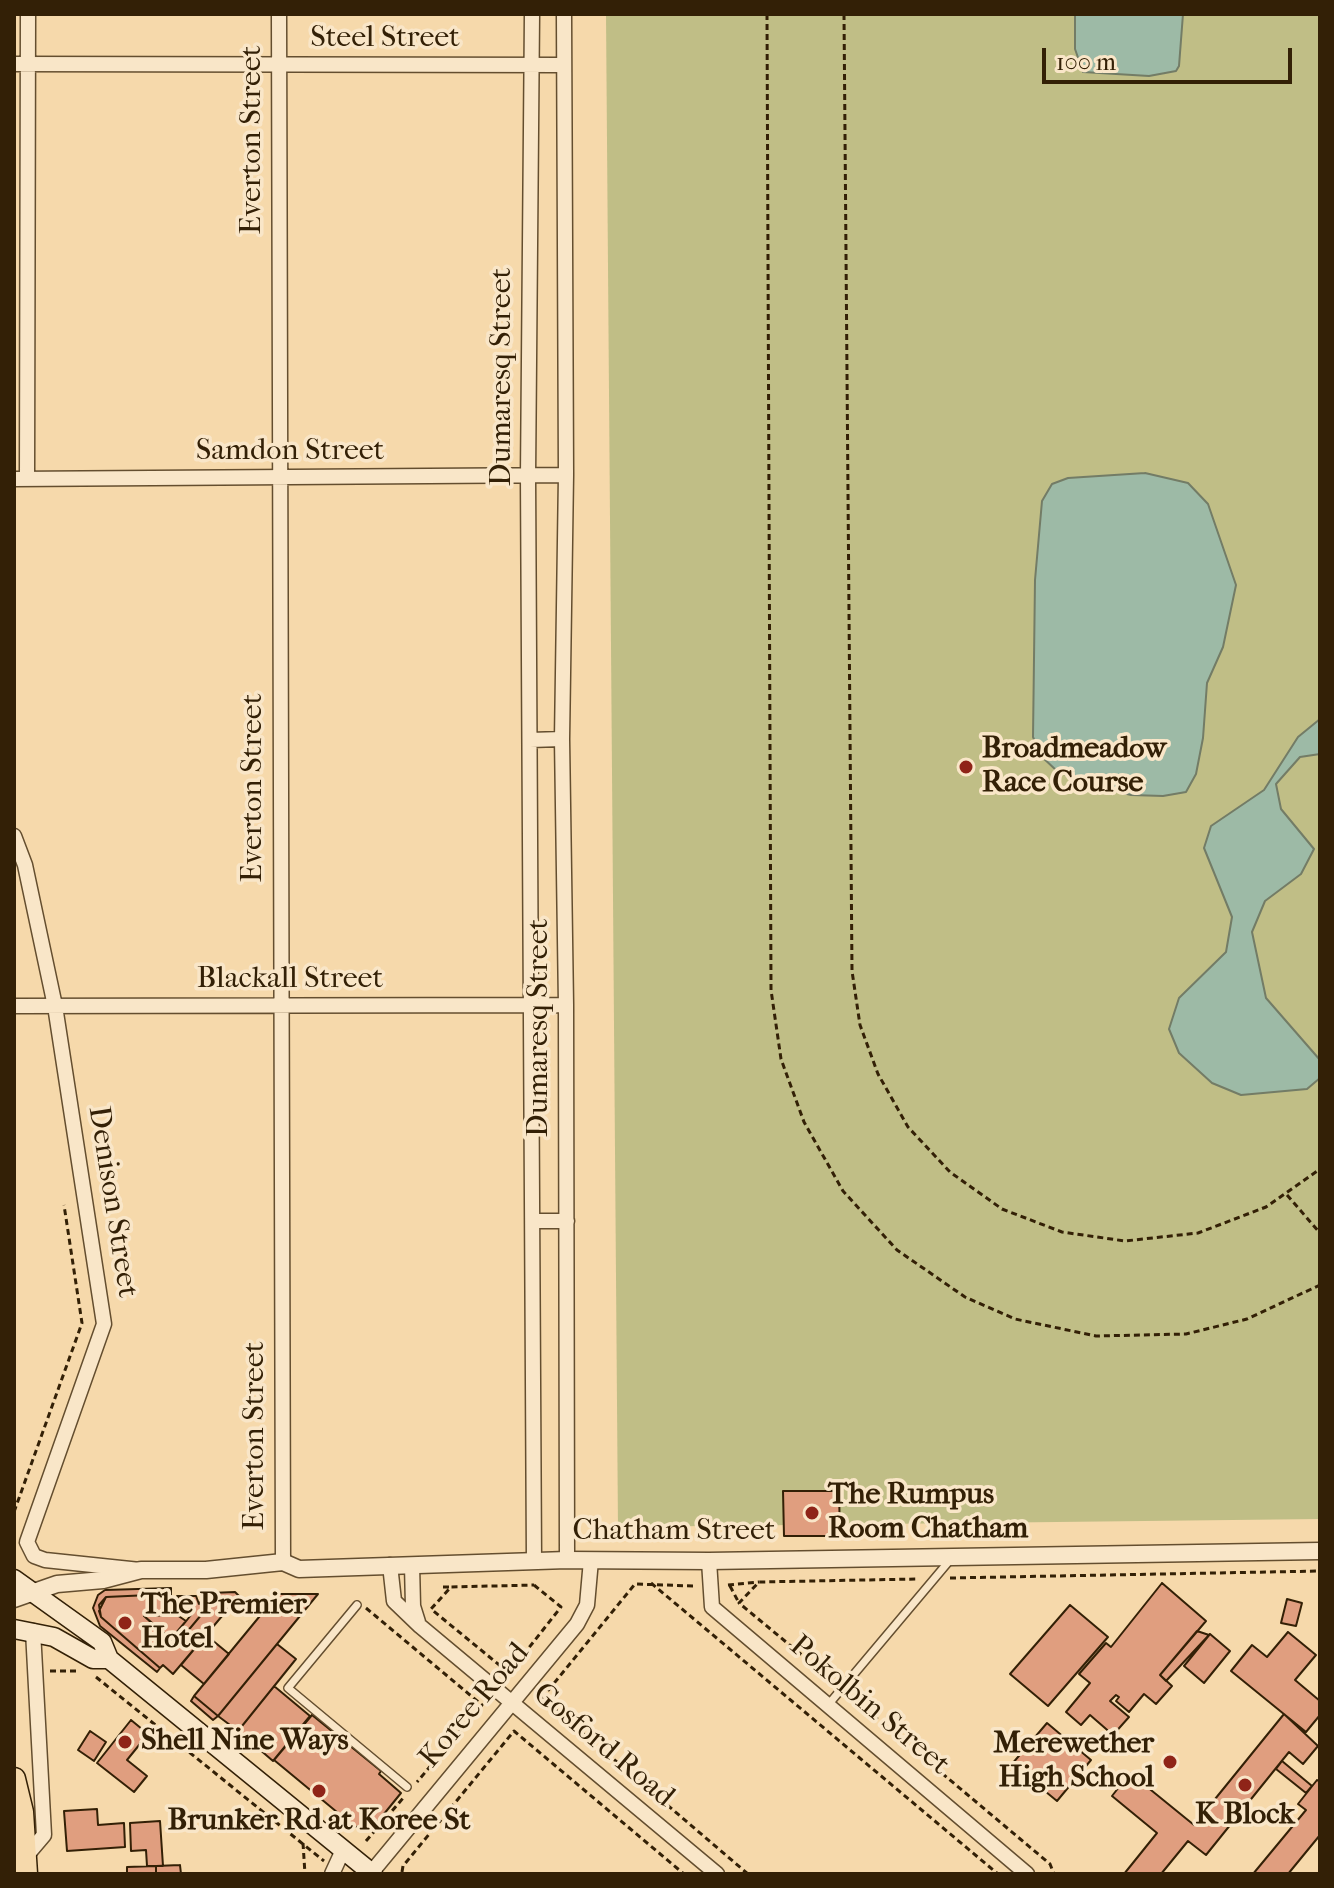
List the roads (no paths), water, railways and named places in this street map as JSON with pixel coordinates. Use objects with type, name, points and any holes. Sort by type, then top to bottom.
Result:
[{"type":"main road","points":[[14,1579],[102,1642],[109,1659],[372,1873]]},
{"type":"main road","points":[[14,1629],[33,1631],[68,1643],[93,1659],[109,1659]]},
{"type":"main road","points":[[14,1779],[29,1868]]},
{"type":"street","points":[[20,479],[21,64],[28,14]]},
{"type":"street","name":"Everton Street","points":[[279,14],[283,1562]]},
{"type":"street","name":"Dumaresq Street","points":[[532,14],[528,476],[534,1005],[534,1561]]},
{"type":"street","name":"Dumaresq Street","points":[[564,14],[566,475],[562,739],[567,1560]]},
{"type":"street","name":"Steel Street","points":[[21,64],[564,65]]},
{"type":"street","name":"Samdon Street","points":[[20,479],[566,475]]},
{"type":"street","points":[[530,740],[562,739]]},
{"type":"street","name":"Denison Street","points":[[14,836],[25,865],[55,1006],[104,1324],[27,1542],[34,1556],[45,1560],[141,1570]]},
{"type":"street","name":"Blackall Street","points":[[14,1006],[566,1005]]},
{"type":"street","points":[[534,1221],[567,1221]]},
{"type":"street","name":"Chatham Street","points":[[14,1599],[57,1584],[103,1580],[141,1570],[206,1570],[283,1562],[299,1569],[567,1560],[709,1561],[1320,1551]]},
{"type":"street","name":"Koree Road","points":[[372,1873],[577,1624],[587,1605],[591,1560]]},
{"type":"street","name":"Pokolbin Street","points":[[709,1561],[712,1607],[1027,1874]]},
{"type":"street","name":"Gosford Road","points":[[390,1565],[394,1601],[420,1626],[717,1874]]},
{"type":"street","points":[[412,1565],[413,1606],[420,1626]]},
{"type":"street","points":[[29,1868],[44,1835],[33,1631]]},
{"type":"street","points":[[332,1872],[343,1850]]},
{"type":"lane","points":[[828,1705],[953,1556]]},
{"type":"lane","points":[[358,1604],[288,1688],[407,1787]]},
{"type":"place","name":"Broadmeadow Race Course","points":[[966,767]]},
{"type":"place","name":"The Rumpus Room Chatham","points":[[812,1513]]},
{"type":"place","name":"The Premier Hotel","points":[[125,1623]]},
{"type":"place","name":"Shell Nine Ways","points":[[125,1742]]},
{"type":"place","name":"Merewether High School","points":[[1170,1762]]},
{"type":"place","name":"K Block","points":[[1245,1785]]},
{"type":"place","name":"Brunker Rd at Koree St","points":[[319,1791]]}]
